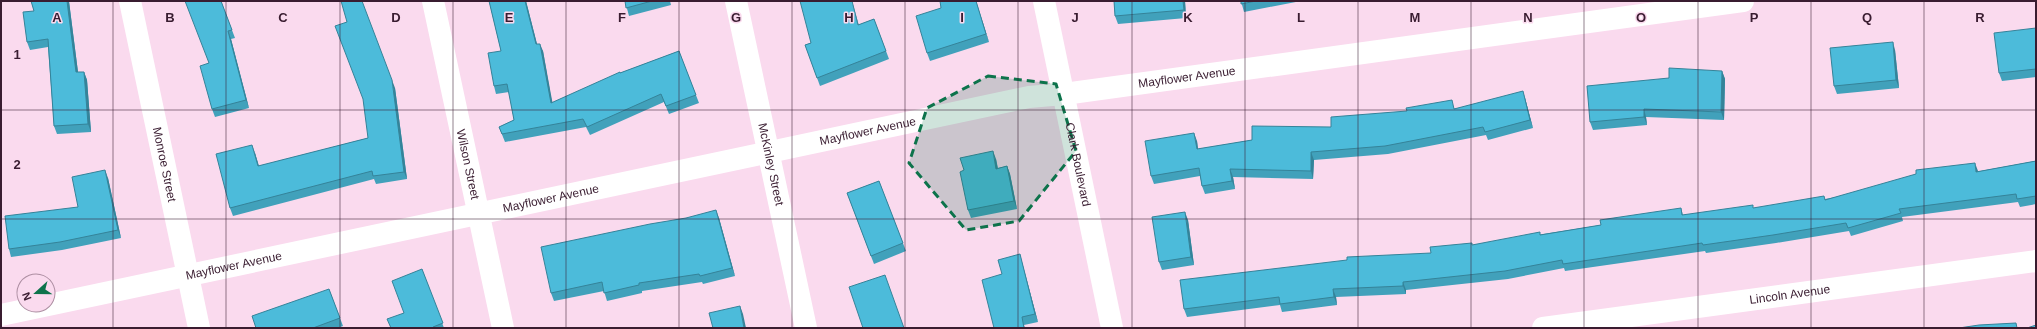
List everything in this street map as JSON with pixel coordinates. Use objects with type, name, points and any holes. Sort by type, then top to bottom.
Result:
[{"type":"street","name":"Monroe Street","points":[[130,1],[199,328]]},
{"type":"street","name":"Wilson Street","points":[[433,1],[503,328]]},
{"type":"street","name":"McKinley Street","points":[[736,1],[806,328]]},
{"type":"street","name":"Clark Boulevard","points":[[1044,1],[1112,328]]},
{"type":"street","name":"Mayflower Avenue","points":[[1,315],[1029,97],[1064,94],[1743,1]]},
{"type":"street","name":"Lincoln Avenue","points":[[1543,328],[2036,261]]},
{"type":"highlighted area","points":[[988,76],[1056,84],[1076,151],[1019,221],[966,230],[909,163],[927,108]]},
{"type":"building","points":[[31,1],[67,1],[76,72],[84,72],[88,124],[54,126],[48,39],[27,42],[23,12],[34,11]]},
{"type":"building","points":[[185,1],[221,1],[232,30],[228,31],[246,100],[212,109],[200,66],[209,63]]},
{"type":"building","points":[[341,1],[362,1],[392,80],[404,172],[373,176],[372,171],[230,208],[216,154],[252,145],[258,166],[368,138],[363,99],[335,26],[347,22]]},
{"type":"building","points":[[489,1],[525,1],[536,44],[540,44],[551,103],[620,72],[679,51],[696,95],[666,106],[661,94],[587,127],[583,119],[502,134],[499,127],[514,120],[507,84],[494,86],[488,53],[501,51]]},
{"type":"building","points":[[625,1],[652,1],[626,8]]},
{"type":"building","points":[[800,1],[852,1],[858,25],[874,19],[886,51],[817,78],[805,45],[811,43]]},
{"type":"building","points":[[940,1],[976,1],[986,34],[927,53],[916,16],[941,8]]},
{"type":"building","points":[[1114,1],[1183,1],[1184,10],[1115,16]]},
{"type":"building","points":[[1241,1],[1256,1],[1241,4]]},
{"type":"building","points":[[2036,28],[2036,69],[1999,73],[1994,33]]},
{"type":"building","points":[[1893,42],[1896,80],[1834,86],[1830,48]]},
{"type":"building","points":[[1669,68],[1722,71],[1721,112],[1644,109],[1644,117],[1590,122],[1587,86],[1669,78]]},
{"type":"building","points":[[1523,91],[1530,120],[1485,132],[1483,127],[1385,146],[1311,152],[1311,171],[1230,169],[1232,181],[1202,186],[1199,168],[1151,176],[1145,141],[1194,133],[1197,149],[1252,140],[1252,126],[1331,127],[1331,117],[1407,111],[1406,108],[1452,100],[1454,109]]},
{"type":"building","points":[[993,151],[996,169],[1007,166],[1014,201],[968,210],[960,172],[964,170],[960,158]]},
{"type":"building","points":[[2036,161],[2036,196],[2017,199],[2016,194],[1899,209],[1901,213],[1848,228],[1846,223],[1773,235],[1703,245],[1702,243],[1563,264],[1562,260],[1505,271],[1403,282],[1403,286],[1333,289],[1334,297],[1280,304],[1279,297],[1184,309],[1180,280],[1347,260],[1347,257],[1431,253],[1430,247],[1472,243],[1472,245],[1540,232],[1540,235],[1601,225],[1600,220],[1681,208],[1682,215],[1753,205],[1753,208],[1824,196],[1825,200],[1916,174],[1916,170],[1975,163],[1976,172]]},
{"type":"building","points":[[105,170],[118,230],[60,242],[9,249],[5,216],[78,207],[72,177]]},
{"type":"building","points":[[879,181],[903,243],[871,256],[847,193]]},
{"type":"building","points":[[716,210],[732,268],[700,276],[699,274],[639,283],[639,285],[604,293],[602,282],[551,293],[541,247],[686,218]]},
{"type":"building","points":[[1185,212],[1191,257],[1159,262],[1152,217]]},
{"type":"building","points":[[1020,254],[1035,314],[1022,317],[1024,328],[994,328],[982,280],[1002,274],[998,260]]},
{"type":"building","points":[[422,269],[443,323],[433,328],[391,328],[387,319],[404,313],[392,281]]},
{"type":"building","points":[[885,275],[904,328],[863,328],[849,287]]},
{"type":"building","points":[[329,289],[340,318],[313,328],[256,328],[252,316]]},
{"type":"building","points":[[740,306],[744,328],[713,328],[709,313]]},
{"type":"building","points":[[2016,323],[2017,328],[1959,328],[1979,325]]},
{"type":"building","points":[[2036,325],[2036,328],[2027,328]]}]
